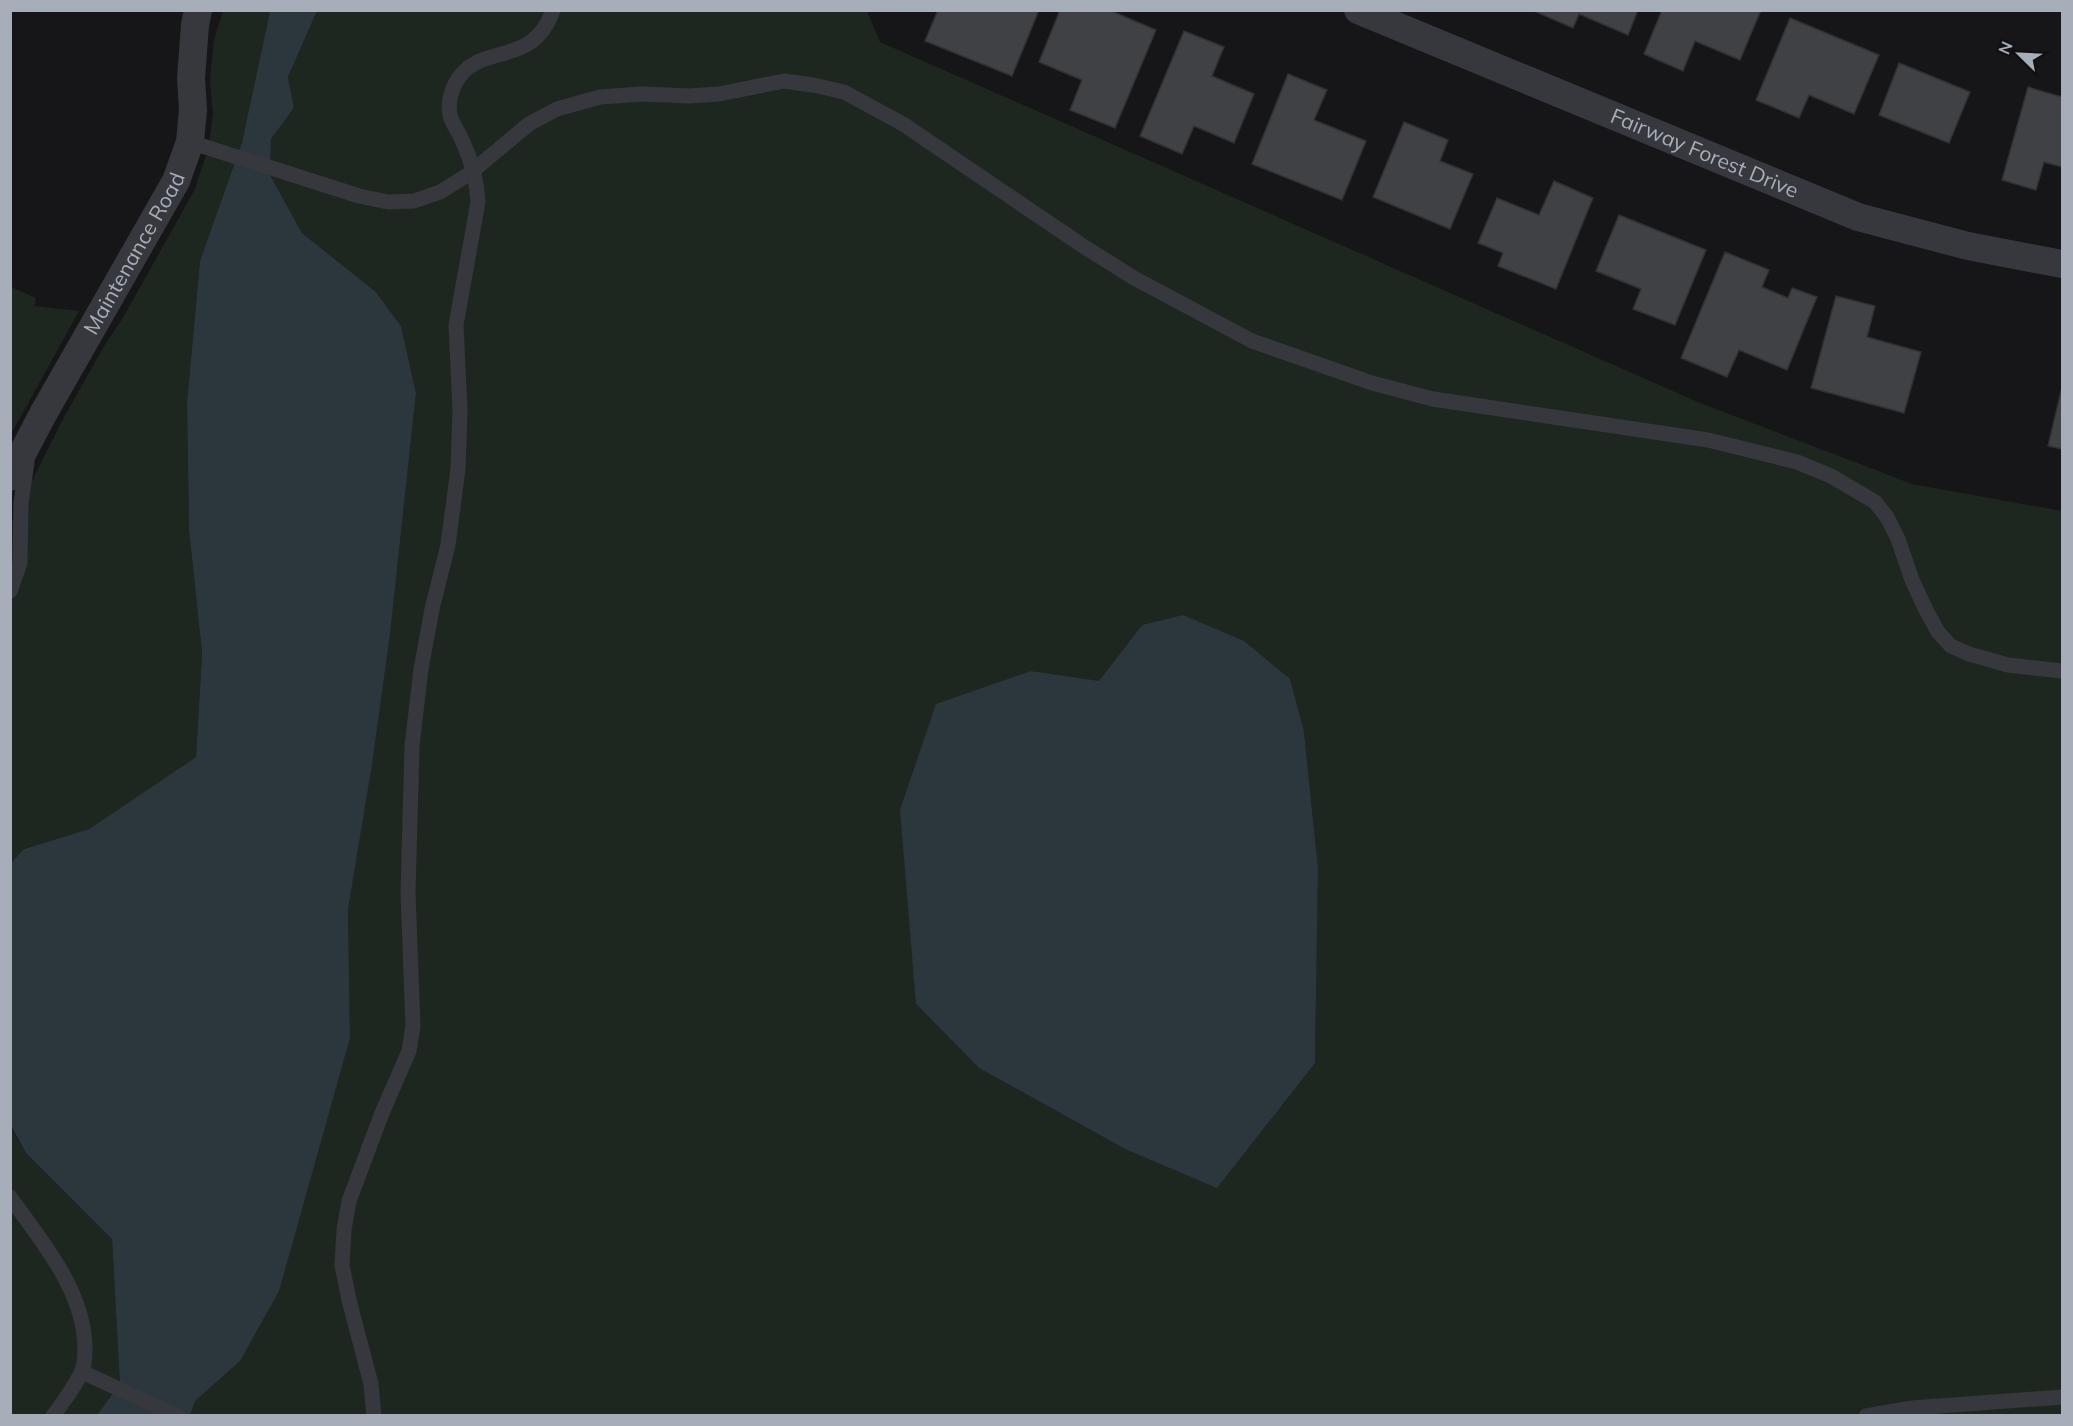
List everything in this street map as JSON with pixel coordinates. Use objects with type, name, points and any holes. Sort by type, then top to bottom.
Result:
[{"type":"street","name":"Maintenance Road","points":[[10,477],[43,414],[171,191],[190,142],[193,110],[191,78],[198,10]]},
{"type":"street","name":"Fairway Forest Drive","points":[[1358,10],[1858,217],[1968,246],[2062,264]]},
{"type":"lane","points":[[374,1416],[371,1384],[342,1265],[348,1201],[409,1051],[413,1026],[408,893],[412,746],[421,669],[447,545],[458,469],[460,410],[456,325],[478,202],[473,171],[463,141],[450,117],[449,97],[459,76],[473,64],[531,44],[548,24],[553,10]]},
{"type":"lane","points":[[190,142],[359,196],[388,202],[414,201],[440,192],[473,171],[529,124],[557,109],[600,97],[642,94],[689,96],[719,94],[784,81],[844,92],[903,123],[1083,246],[1134,278],[1252,341],[1372,382],[1433,399],[1708,440],[1797,462],[1831,476],[1875,502],[1887,517],[1926,610],[1938,632],[1952,646],[1969,654],[2008,665],[2062,671]]},
{"type":"lane","points":[[10,591],[20,562],[21,502],[27,461],[43,414]]},
{"type":"lane","points":[[10,1197],[50,1252],[72,1293],[84,1333],[88,1375]]},
{"type":"lane","points":[[53,1416],[88,1375]]},
{"type":"lane","points":[[88,1375],[178,1416]]},
{"type":"lane","points":[[1866,1416],[1912,1408],[2062,1397]]},
{"type":"shaded area","points":[[223,11],[270,11],[242,142],[200,261],[187,402],[189,530],[202,653],[196,757],[89,829],[24,849],[11,864],[11,523],[61,423],[195,189],[209,146],[213,113],[210,80],[214,39]]},
{"type":"shaded area","points":[[270,11],[317,11],[288,77],[294,108],[271,139],[270,175],[302,233],[376,292],[401,326],[416,393],[390,635],[372,765],[348,910],[350,1038],[279,1291],[240,1361],[195,1401],[190,1415],[97,1415],[120,1384],[112,1239],[26,1153],[11,1126],[10,864],[24,849],[89,829],[196,757],[202,653],[189,530],[187,402],[200,261],[242,142]]},
{"type":"shaded area","points":[[317,11],[867,11],[880,42],[1700,403],[1912,484],[2062,511],[2062,1415],[190,1416],[194,1401],[240,1361],[350,1038],[348,910],[372,765],[390,635],[416,393],[401,326],[376,292],[302,233],[270,175],[271,139],[294,108],[288,77]],"holes":[[[1142,625],[1304,732],[1318,868],[1315,1063],[1125,1149],[979,1068],[916,1004],[1031,671],[1099,682]]]},
{"type":"shaded area","points":[[11,287],[36,298],[34,306],[79,311],[11,434]]},
{"type":"shaded area","points":[[1183,615],[1244,641],[1290,679],[1304,732],[1318,868],[1315,1063],[1217,1188],[1125,1149],[979,1068],[916,1004],[900,810],[936,704],[1031,671],[1099,681],[1142,625]]},
{"type":"shaded area","points":[[10,1126],[26,1153],[112,1238],[120,1384],[97,1415],[11,1415]]},
{"type":"building","points":[[938,10],[1039,10],[1012,76],[925,41]]},
{"type":"building","points":[[1060,10],[1109,10],[1156,30],[1115,128],[1070,110],[1082,80],[1039,62]]},
{"type":"building","points":[[1537,10],[1638,10],[1628,35],[1579,14],[1573,28],[1536,12]]},
{"type":"building","points":[[1662,10],[1761,10],[1740,60],[1695,41],[1683,71],[1644,54]]},
{"type":"building","points":[[1790,18],[1879,55],[1854,114],[1809,95],[1799,118],[1756,100]]},
{"type":"building","points":[[1184,31],[1224,47],[1212,76],[1254,94],[1234,143],[1194,126],[1182,154],[1140,136]]},
{"type":"building","points":[[1899,63],[1970,92],[1949,143],[1879,115]]},
{"type":"building","points":[[1288,74],[1327,90],[1314,120],[1366,141],[1342,200],[1252,164]]},
{"type":"building","points":[[2028,87],[2062,97],[2062,167],[2044,162],[2036,190],[2002,180]]},
{"type":"building","points":[[1404,122],[1448,140],[1440,161],[1473,174],[1450,229],[1373,197]]},
{"type":"building","points":[[1554,181],[1593,198],[1556,289],[1498,266],[1503,253],[1478,243],[1497,198],[1539,215]]},
{"type":"building","points":[[1619,215],[1706,250],[1675,325],[1633,309],[1641,289],[1596,271]]},
{"type":"building","points":[[1725,252],[1769,270],[1762,287],[1788,298],[1792,288],[1817,297],[1787,370],[1739,350],[1727,377],[1681,358]]},
{"type":"building","points":[[1836,296],[1875,306],[1867,337],[1921,352],[1904,413],[1811,388]]},
{"type":"building","points":[[2062,387],[2062,449],[2048,446]]}]
